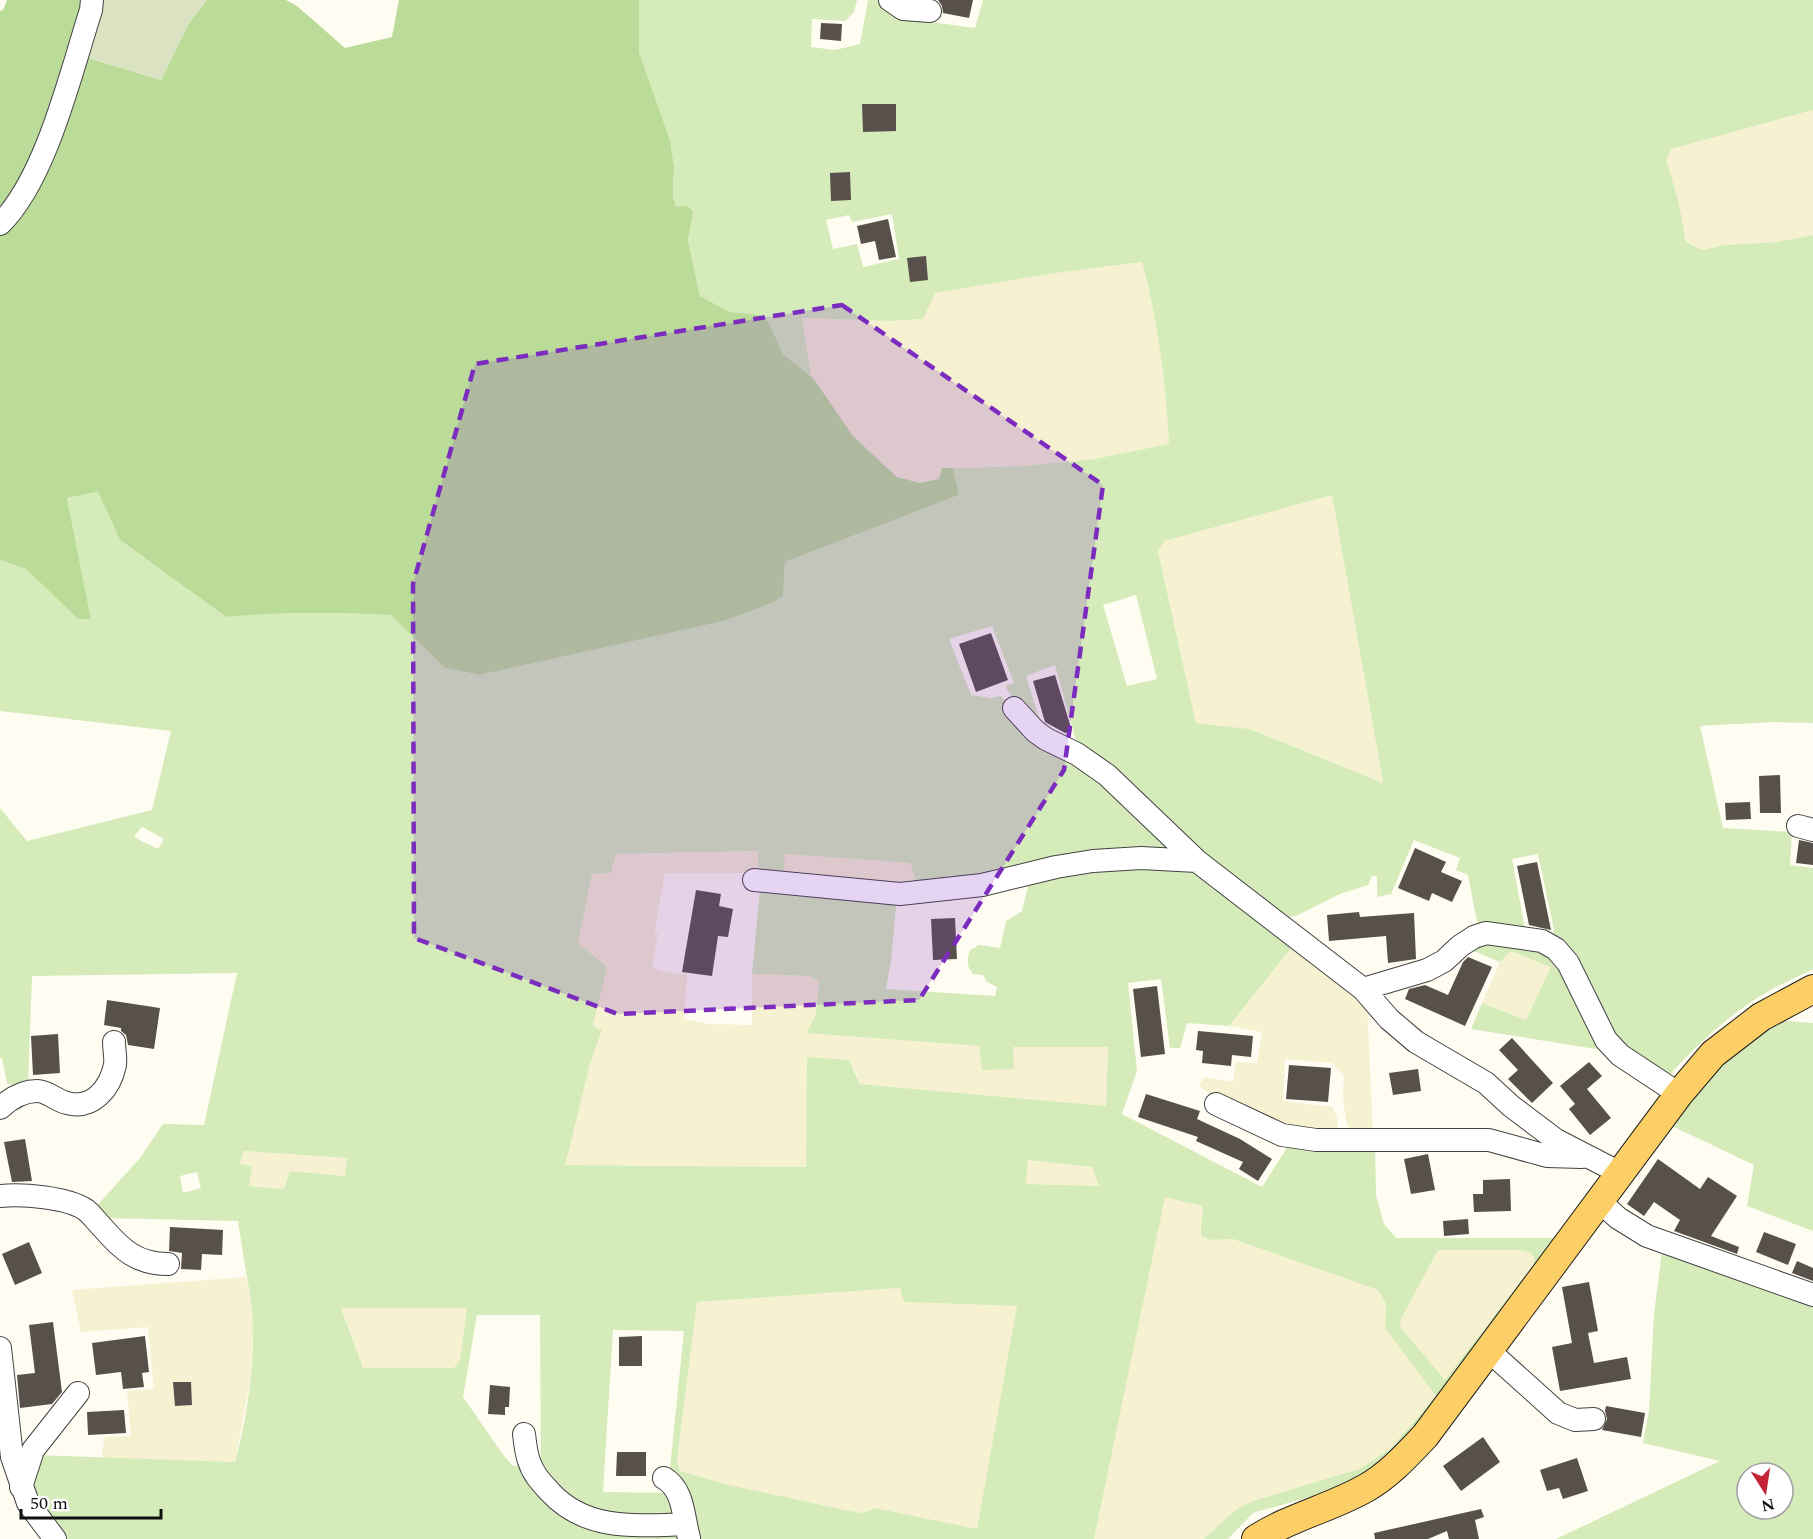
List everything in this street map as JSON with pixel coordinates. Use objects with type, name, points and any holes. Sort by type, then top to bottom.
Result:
[{"type":"main road","points":[[1256,1539],[1288,1522],[1366,1488],[1390,1472],[1425,1436],[1679,1094],[1713,1054],[1761,1017],[1813,989]]},
{"type":"street","points":[[0,224],[22,198],[47,144],[91,10],[92,0]]},
{"type":"street","points":[[890,0],[903,9],[930,11]]},
{"type":"street","points":[[1014,708],[1035,731],[1046,739],[1077,754],[1107,775],[1197,861],[1363,988],[1389,1019],[1416,1042],[1486,1083],[1511,1106],[1556,1140],[1620,1173]]},
{"type":"street","points":[[754,880],[900,894],[982,885],[1056,867],[1093,861],[1141,858],[1197,861]]},
{"type":"street","points":[[1363,988],[1426,970],[1444,961],[1474,937],[1486,933],[1542,940],[1556,949],[1568,963],[1606,1040],[1620,1055],[1679,1094]]},
{"type":"street","points":[[0,1108],[21,1093],[39,1090],[63,1103],[76,1106],[89,1104],[101,1094],[112,1078],[115,1062],[114,1042]]},
{"type":"street","points":[[1216,1104],[1282,1135],[1316,1140],[1489,1140],[1547,1156],[1592,1157]]},
{"type":"street","points":[[0,1196],[38,1197],[73,1203],[88,1212],[123,1250],[151,1264],[168,1264]]},
{"type":"street","points":[[1599,1201],[1618,1218],[1647,1236],[1813,1295]]},
{"type":"street","points":[[0,1348],[12,1457],[28,1503],[55,1539]]},
{"type":"street","points":[[1488,1350],[1558,1413],[1575,1420],[1594,1419]]},
{"type":"street","points":[[21,1487],[33,1450],[78,1394]]},
{"type":"street","points":[[524,1434],[529,1461],[536,1476],[572,1511],[592,1520],[687,1531],[681,1499],[674,1484],[664,1479]]},
{"type":"highlighted area","points":[[842,305],[1103,485],[1064,770],[919,1000],[618,1014],[414,938],[413,584],[475,364]]},
{"type":"shaded area","points":[[1813,110],[1813,235],[1777,242],[1724,245],[1703,250],[1686,242],[1678,199],[1665,160],[1671,149]]},
{"type":"shaded area","points":[[1142,262],[1158,331],[1169,444],[1094,459],[1024,466],[943,468],[940,479],[920,483],[897,477],[853,436],[811,376],[802,318],[892,321],[923,319],[934,293]]},
{"type":"shaded area","points":[[1332,495],[1383,783],[1250,729],[1196,723],[1158,551],[1164,541]]},
{"type":"shaded area","points":[[759,851],[758,876],[748,873],[665,873],[654,933],[658,934],[652,968],[669,973],[687,974],[684,1019],[709,1024],[752,1025],[752,974],[810,976],[819,982],[815,1017],[807,1033],[979,1046],[982,1070],[1013,1047],[1108,1047],[1106,1106],[860,1084],[854,1068],[807,1057],[806,1167],[564,1165],[590,1064],[602,1030],[593,1026],[606,967],[578,943],[592,873],[615,854]]},
{"type":"shaded area","points":[[784,854],[910,863],[919,888],[783,877]]},
{"type":"shaded area","points":[[1296,942],[1367,1000],[1373,1135],[1352,1135],[1346,1121],[1343,1097],[1344,1075],[1332,1063],[1285,1059],[1283,1101],[1333,1107],[1339,1135],[1319,1138],[1227,1105],[1199,1086],[1204,1077],[1233,1082],[1236,1062],[1257,1063],[1262,1032],[1229,1026]]},
{"type":"shaded area","points":[[1511,951],[1552,966],[1526,1020],[1482,1003],[1500,962]]},
{"type":"shaded area","points":[[244,1151],[347,1158],[345,1176],[290,1171],[285,1189],[249,1186],[240,1165]]},
{"type":"shaded area","points":[[1028,1160],[1092,1167],[1099,1186],[1025,1184]]},
{"type":"shaded area","points":[[1164,1197],[1202,1206],[1204,1214],[1200,1231],[1202,1237],[1212,1240],[1233,1239],[1378,1290],[1386,1304],[1385,1328],[1436,1396],[1390,1449],[1359,1469],[1253,1501],[1235,1510],[1204,1539],[1094,1539]]},
{"type":"shaded area","points":[[1438,1250],[1519,1250],[1529,1252],[1534,1257],[1534,1264],[1445,1381],[1401,1328],[1400,1321]]},
{"type":"shaded area","points":[[246,1277],[253,1334],[250,1383],[235,1462],[101,1458],[105,1437],[131,1436],[127,1391],[154,1389],[148,1327],[81,1332],[72,1290]]},
{"type":"shaded area","points":[[900,1288],[905,1302],[1018,1306],[977,1529],[877,1508],[862,1513],[845,1510],[729,1485],[680,1471],[677,1460],[697,1302]]},
{"type":"shaded area","points":[[341,1308],[467,1308],[460,1360],[454,1368],[363,1368]]},
{"type":"green space","points":[[7,0],[83,0],[42,130],[5,211],[0,216],[0,11],[3,10]]},
{"type":"green space","points":[[101,0],[207,0],[189,23],[161,80],[82,56]]},
{"type":"green space","points":[[207,0],[286,0],[297,6],[345,48],[392,37],[399,0],[639,0],[639,52],[670,140],[674,166],[673,196],[676,207],[688,206],[693,212],[688,240],[700,296],[730,312],[762,315],[769,323],[783,354],[813,378],[853,436],[897,477],[920,483],[939,479],[942,468],[953,468],[959,495],[785,562],[783,596],[772,603],[724,621],[480,675],[445,668],[391,615],[309,613],[226,617],[120,540],[98,492],[67,498],[91,619],[78,619],[26,569],[0,560],[0,234],[82,56],[161,80],[189,23]]},
{"type":"green space","points":[[639,0],[857,0],[854,12],[845,21],[812,19],[811,47],[835,50],[860,44],[868,0],[884,0],[900,10],[902,18],[975,28],[983,0],[1813,0],[1813,110],[1671,149],[1666,160],[1678,199],[1686,242],[1703,250],[1724,245],[1777,242],[1813,235],[1813,723],[1772,722],[1700,726],[1723,828],[1792,832],[1790,865],[1813,868],[1813,969],[1773,989],[1739,1010],[1701,1043],[1666,1079],[1621,1050],[1605,1031],[1569,958],[1551,938],[1554,930],[1538,854],[1512,859],[1526,934],[1482,927],[1477,922],[1468,875],[1456,870],[1460,858],[1414,840],[1391,894],[1377,897],[1377,876],[1372,876],[1368,885],[1340,894],[1296,916],[1277,918],[1245,891],[1198,858],[1108,771],[1078,748],[1055,665],[1026,676],[1044,734],[1038,729],[1005,686],[1014,683],[992,626],[949,639],[971,695],[991,698],[1001,696],[1037,738],[1090,767],[1173,845],[1168,854],[1094,853],[997,876],[919,888],[910,863],[785,854],[783,877],[758,876],[758,851],[616,854],[611,873],[592,874],[578,943],[607,967],[593,1026],[602,1030],[590,1064],[565,1165],[806,1167],[807,1057],[849,1060],[860,1084],[1106,1106],[1108,1047],[1013,1047],[1014,1069],[982,1070],[979,1046],[806,1033],[815,1017],[819,982],[810,976],[752,974],[760,888],[772,885],[897,898],[886,989],[995,996],[997,987],[987,982],[983,975],[973,974],[969,968],[970,950],[979,945],[1000,948],[1006,921],[1022,911],[1030,878],[1122,864],[1171,865],[1211,877],[1296,942],[1229,1026],[1187,1023],[1180,1048],[1170,1048],[1161,979],[1128,983],[1137,1071],[1122,1114],[1262,1187],[1290,1143],[1375,1144],[1376,1196],[1384,1224],[1396,1238],[1562,1238],[1447,1387],[1438,1403],[1402,1448],[1384,1465],[1359,1480],[1330,1491],[1253,1513],[1228,1539],[1204,1539],[1235,1510],[1253,1501],[1359,1469],[1390,1449],[1436,1396],[1385,1328],[1386,1304],[1378,1290],[1233,1239],[1212,1240],[1202,1237],[1202,1206],[1165,1197],[1094,1539],[694,1539],[685,1495],[670,1468],[684,1331],[613,1330],[603,1492],[673,1493],[677,1516],[674,1522],[595,1517],[574,1509],[541,1475],[540,1315],[477,1315],[463,1397],[504,1456],[513,1466],[523,1466],[545,1493],[564,1511],[594,1524],[673,1531],[681,1534],[684,1539],[60,1539],[31,1495],[30,1481],[35,1455],[235,1462],[247,1404],[253,1342],[251,1303],[238,1221],[102,1218],[93,1210],[140,1158],[163,1124],[204,1125],[237,973],[32,976],[28,1085],[19,1088],[7,1083],[2,1058],[0,1058],[0,808],[27,841],[152,810],[171,731],[0,711],[0,560],[26,569],[78,619],[91,619],[67,498],[98,492],[120,540],[226,617],[309,613],[392,615],[445,668],[480,675],[724,621],[772,603],[783,596],[785,562],[959,495],[953,468],[1024,466],[1094,459],[1169,444],[1160,352],[1153,307],[1142,262],[1056,273],[935,293],[923,319],[892,321],[802,318],[811,376],[783,354],[769,323],[762,315],[730,312],[700,296],[688,240],[693,212],[688,206],[676,208],[673,196],[674,166],[670,140],[639,52]],"holes":[[[892,214],[899,259],[863,267],[857,244],[833,249],[826,220],[849,215],[852,222]],[[1332,495],[1383,783],[1250,729],[1196,723],[1158,551],[1164,541]],[[1136,595],[1157,679],[1127,686],[1103,605]],[[142,827],[164,839],[158,849],[141,841],[134,836]],[[244,1151],[347,1158],[345,1176],[290,1171],[284,1189],[249,1186],[252,1166],[240,1164]],[[1028,1160],[1092,1167],[1099,1186],[1026,1184]],[[197,1172],[201,1188],[183,1193],[180,1176]],[[1438,1250],[1519,1250],[1529,1252],[1534,1257],[1534,1264],[1445,1380],[1401,1328],[1400,1321]],[[900,1288],[904,1302],[1017,1306],[977,1529],[876,1508],[862,1513],[845,1510],[729,1485],[680,1471],[677,1460],[697,1302]],[[341,1308],[467,1308],[460,1360],[454,1368],[363,1368]]]},
{"type":"green space","points":[[1524,941],[1566,967],[1602,1050],[1471,1029],[1482,1003],[1526,1020],[1551,967],[1511,951],[1500,962],[1469,949],[1474,942]]},
{"type":"green space","points":[[1785,1021],[1813,1023],[1813,1231],[1747,1206],[1754,1165],[1670,1125],[1735,1054]]},
{"type":"green space","points":[[1662,1251],[1813,1301],[1813,1539],[1556,1539],[1720,1461],[1643,1443],[1649,1411],[1654,1314]]},
{"type":"building","points":[[938,0],[973,0],[969,18],[943,13]]},
{"type":"building","points":[[821,23],[842,24],[841,41],[820,39]]},
{"type":"building","points":[[862,104],[896,104],[896,131],[863,132]]},
{"type":"building","points":[[850,172],[851,200],[831,201],[830,173]]},
{"type":"building","points":[[888,219],[896,257],[879,260],[875,241],[861,244],[857,226]]},
{"type":"building","points":[[926,256],[928,280],[910,282],[907,258]]},
{"type":"building","points":[[991,633],[1008,680],[976,692],[959,644]]},
{"type":"building","points":[[1055,675],[1072,731],[1065,733],[1045,722],[1033,681]]},
{"type":"building","points":[[1780,775],[1781,813],[1760,813],[1759,776]]},
{"type":"building","points":[[1750,802],[1751,819],[1726,820],[1725,803]]},
{"type":"building","points":[[1799,840],[1813,843],[1813,865],[1796,863]]},
{"type":"building","points":[[1415,848],[1446,862],[1441,872],[1462,881],[1452,902],[1432,893],[1429,901],[1398,888]]},
{"type":"building","points":[[1537,862],[1551,930],[1529,925],[1517,866]]},
{"type":"building","points":[[696,890],[721,894],[719,906],[733,909],[728,937],[718,936],[712,976],[682,972]]},
{"type":"building","points":[[1359,912],[1360,917],[1414,913],[1416,959],[1388,963],[1386,936],[1329,941],[1327,915]]},
{"type":"building","points":[[955,918],[957,959],[933,960],[931,919]]},
{"type":"building","points":[[1468,957],[1492,967],[1465,1026],[1405,999],[1409,989],[1425,985],[1448,995],[1463,962]]},
{"type":"building","points":[[1157,986],[1165,1054],[1141,1057],[1133,989]]},
{"type":"building","points":[[107,1000],[160,1008],[154,1049],[128,1045],[126,1035],[121,1028],[104,1025]]},
{"type":"building","points":[[1198,1031],[1253,1036],[1251,1057],[1232,1055],[1231,1066],[1202,1063],[1203,1051],[1196,1050]]},
{"type":"building","points":[[58,1034],[60,1073],[33,1075],[31,1036]]},
{"type":"building","points":[[1512,1038],[1553,1083],[1532,1103],[1508,1079],[1518,1070],[1499,1050]]},
{"type":"building","points":[[1589,1062],[1602,1076],[1587,1089],[1611,1118],[1590,1135],[1569,1109],[1575,1104],[1560,1086]]},
{"type":"building","points":[[1289,1065],[1331,1068],[1328,1102],[1286,1099]]},
{"type":"building","points":[[1418,1069],[1421,1091],[1393,1095],[1389,1073]]},
{"type":"building","points":[[1146,1094],[1200,1111],[1197,1119],[1240,1139],[1272,1159],[1258,1181],[1239,1169],[1243,1162],[1196,1141],[1198,1137],[1138,1117]]},
{"type":"building","points":[[25,1139],[32,1181],[12,1182],[4,1142]]},
{"type":"building","points":[[1428,1154],[1435,1190],[1411,1194],[1404,1159]]},
{"type":"building","points":[[1658,1159],[1700,1189],[1708,1177],[1737,1196],[1711,1236],[1739,1247],[1737,1254],[1674,1231],[1680,1220],[1654,1202],[1644,1216],[1627,1204]]},
{"type":"building","points":[[1510,1179],[1511,1211],[1474,1212],[1473,1194],[1483,1194],[1483,1180]]},
{"type":"building","points":[[1468,1219],[1469,1234],[1444,1236],[1443,1221]]},
{"type":"building","points":[[170,1227],[223,1230],[222,1255],[202,1254],[201,1270],[181,1269],[182,1253],[169,1251]]},
{"type":"building","points":[[1764,1232],[1796,1244],[1788,1265],[1756,1252]]},
{"type":"building","points":[[29,1242],[42,1273],[15,1285],[2,1254]]},
{"type":"building","points":[[1797,1261],[1813,1268],[1813,1281],[1792,1273]]},
{"type":"building","points":[[1589,1282],[1598,1331],[1588,1333],[1594,1363],[1627,1357],[1631,1379],[1560,1391],[1552,1347],[1572,1343],[1562,1287]]},
{"type":"building","points":[[53,1322],[62,1392],[52,1404],[20,1408],[17,1375],[35,1373],[29,1325]]},
{"type":"building","points":[[145,1336],[149,1372],[142,1373],[144,1387],[123,1389],[121,1372],[96,1375],[92,1343]]},
{"type":"building","points":[[642,1336],[642,1366],[619,1366],[619,1337]]},
{"type":"building","points":[[173,1382],[191,1382],[192,1405],[175,1406]]},
{"type":"building","points":[[490,1385],[510,1387],[509,1407],[505,1407],[505,1415],[488,1414]]},
{"type":"building","points":[[1606,1406],[1645,1413],[1641,1437],[1602,1430],[1607,1419]]},
{"type":"building","points":[[124,1410],[126,1433],[88,1435],[87,1412]]},
{"type":"building","points":[[1483,1437],[1500,1462],[1461,1491],[1443,1466]]},
{"type":"building","points":[[617,1452],[646,1452],[646,1476],[616,1476]]},
{"type":"building","points":[[1577,1458],[1588,1491],[1563,1499],[1559,1488],[1547,1491],[1540,1470]]},
{"type":"building","points":[[1481,1509],[1484,1517],[1475,1520],[1479,1539],[1449,1539],[1447,1531],[1428,1539],[1375,1539],[1374,1533]]}]
